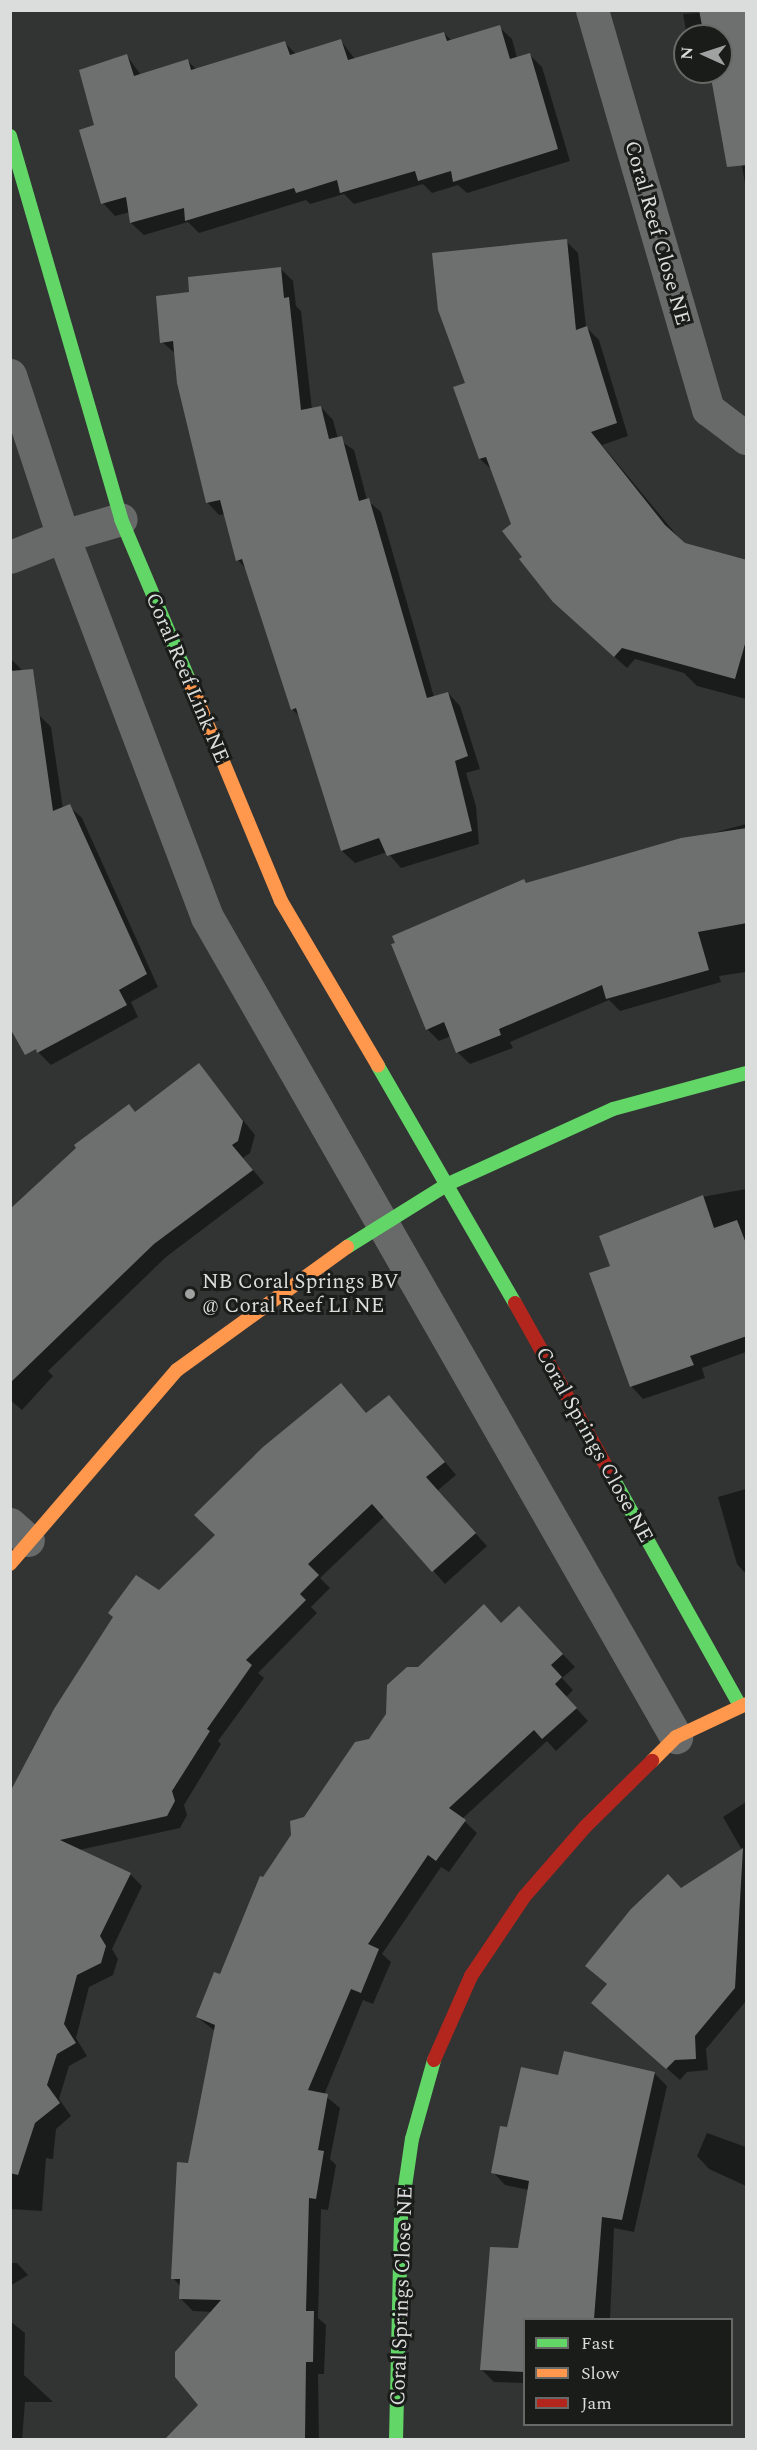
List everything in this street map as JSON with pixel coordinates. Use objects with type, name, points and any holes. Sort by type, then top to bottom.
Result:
[{"type":"street","name":"Coral Reef Close NE","points":[[592,10],[708,409],[747,438]]},
{"type":"street","name":"Coral Reef Link NE","points":[[10,136],[121,519],[281,901],[448,1184]]},
{"type":"street","points":[[10,375],[63,536],[207,917],[379,1224],[676,1737]]},
{"type":"street","points":[[10,557],[63,536],[121,519]]},
{"type":"street","points":[[16,1543],[177,1370],[379,1224],[448,1184],[613,1109],[747,1072]]},
{"type":"street","name":"Coral Springs Close NE","points":[[396,2439],[401,2214],[427,2075],[471,1976],[524,1897],[586,1826],[676,1737],[743,1705],[448,1184]]},
{"type":"building","points":[[699,10],[747,10],[747,165],[727,167],[712,84],[733,84],[733,24],[702,24]]},
{"type":"building","points":[[500,25],[510,59],[530,53],[558,149],[453,182],[451,171],[418,181],[415,171],[340,193],[337,180],[296,193],[294,188],[185,221],[184,208],[130,223],[126,197],[101,204],[79,130],[94,125],[79,70],[127,54],[134,76],[188,59],[191,70],[285,41],[290,55],[341,39],[348,60],[444,32],[447,41]]},
{"type":"building","points":[[567,239],[576,330],[587,326],[617,423],[591,432],[665,525],[685,543],[747,560],[747,637],[735,679],[622,648],[614,657],[553,602],[519,559],[522,557],[502,531],[511,524],[486,457],[479,459],[453,387],[465,383],[438,310],[432,253]]},
{"type":"building","points":[[281,267],[284,298],[289,297],[301,410],[321,406],[329,439],[342,436],[359,501],[369,498],[427,698],[448,692],[468,756],[455,761],[472,831],[387,856],[379,838],[341,851],[296,708],[291,710],[242,559],[236,561],[220,500],[206,503],[177,383],[173,341],[160,343],[156,296],[189,292],[188,277]]},
{"type":"building","points":[[33,669],[53,811],[70,804],[147,974],[119,990],[127,1005],[37,1053],[36,1049],[25,1055],[10,1028],[10,671]]},
{"type":"building","points":[[747,828],[747,923],[698,932],[709,970],[606,999],[602,985],[499,1029],[501,1035],[456,1053],[444,1022],[426,1030],[391,944],[395,943],[392,936],[524,879],[526,883],[681,838]]},
{"type":"building","points":[[199,1063],[243,1121],[238,1141],[232,1145],[253,1170],[154,1244],[10,1383],[10,1209],[76,1148],[74,1145],[129,1104],[135,1112]]},
{"type":"building","points":[[703,1195],[714,1228],[737,1220],[747,1246],[747,1336],[690,1356],[694,1365],[630,1387],[589,1273],[610,1266],[599,1236]]},
{"type":"building","points":[[341,1383],[366,1413],[389,1395],[445,1462],[426,1477],[476,1533],[432,1572],[372,1504],[308,1564],[319,1575],[300,1594],[306,1600],[246,1660],[252,1665],[207,1729],[210,1731],[172,1791],[175,1801],[167,1816],[60,1840],[131,1873],[100,1936],[106,1946],[101,1963],[77,1975],[64,2024],[76,2043],[57,2054],[47,2085],[60,2103],[35,2123],[18,2175],[10,2173],[10,1792],[54,1709],[113,1617],[108,1613],[136,1575],[159,1590],[215,1535],[194,1515],[263,1447]]},
{"type":"building","points":[[484,1604],[501,1623],[519,1606],[563,1654],[551,1665],[562,1677],[555,1684],[577,1708],[542,1739],[534,1730],[449,1808],[466,1820],[436,1861],[428,1855],[368,1944],[379,1949],[361,1993],[351,1989],[308,2090],[328,2094],[318,2150],[324,2151],[316,2199],[309,2198],[306,2311],[314,2311],[313,2362],[306,2362],[305,2439],[165,2439],[198,2405],[175,2377],[175,2352],[221,2300],[179,2299],[180,2279],[171,2279],[177,2162],[188,2163],[215,2025],[196,2017],[214,1972],[220,1974],[260,1876],[263,1877],[291,1835],[290,1821],[304,1817],[355,1742],[369,1739],[386,1714],[387,1685],[407,1667],[418,1667]]},
{"type":"building","points":[[743,1848],[735,1988],[695,2036],[696,2059],[675,2060],[666,2069],[591,2003],[607,1984],[585,1966],[631,1909],[668,1874],[681,1888]]},
{"type":"building","points":[[564,2051],[655,2072],[622,2220],[602,2217],[594,2318],[523,2318],[523,2372],[480,2370],[490,2247],[518,2248],[529,2181],[491,2173],[500,2126],[507,2127],[521,2067],[558,2075]]},
{"type":"traffic: fast","points":[[10,136],[121,519],[189,680]]},
{"type":"traffic: fast","points":[[378,1066],[515,1303]]},
{"type":"traffic: fast","points":[[347,1247],[448,1184],[613,1109],[746,1073]]},
{"type":"traffic: fast","points":[[610,1473],[740,1706]]},
{"type":"traffic: fast","points":[[396,2440],[401,2214],[412,2139],[434,2060]]},
{"type":"traffic: slow","points":[[189,680],[281,901],[378,1066]]},
{"type":"traffic: slow","points":[[10,1564],[177,1370],[347,1247]]},
{"type":"traffic: slow","points":[[652,1761],[676,1737],[746,1704]]},
{"type":"traffic: jam","points":[[515,1303],[610,1473]]},
{"type":"traffic: jam","points":[[434,2060],[471,1976],[524,1897],[586,1826],[652,1761]]},
{"type":"place","name":"NB Coral Springs BV @ Coral Reef LI NE","points":[[190,1294]]}]
